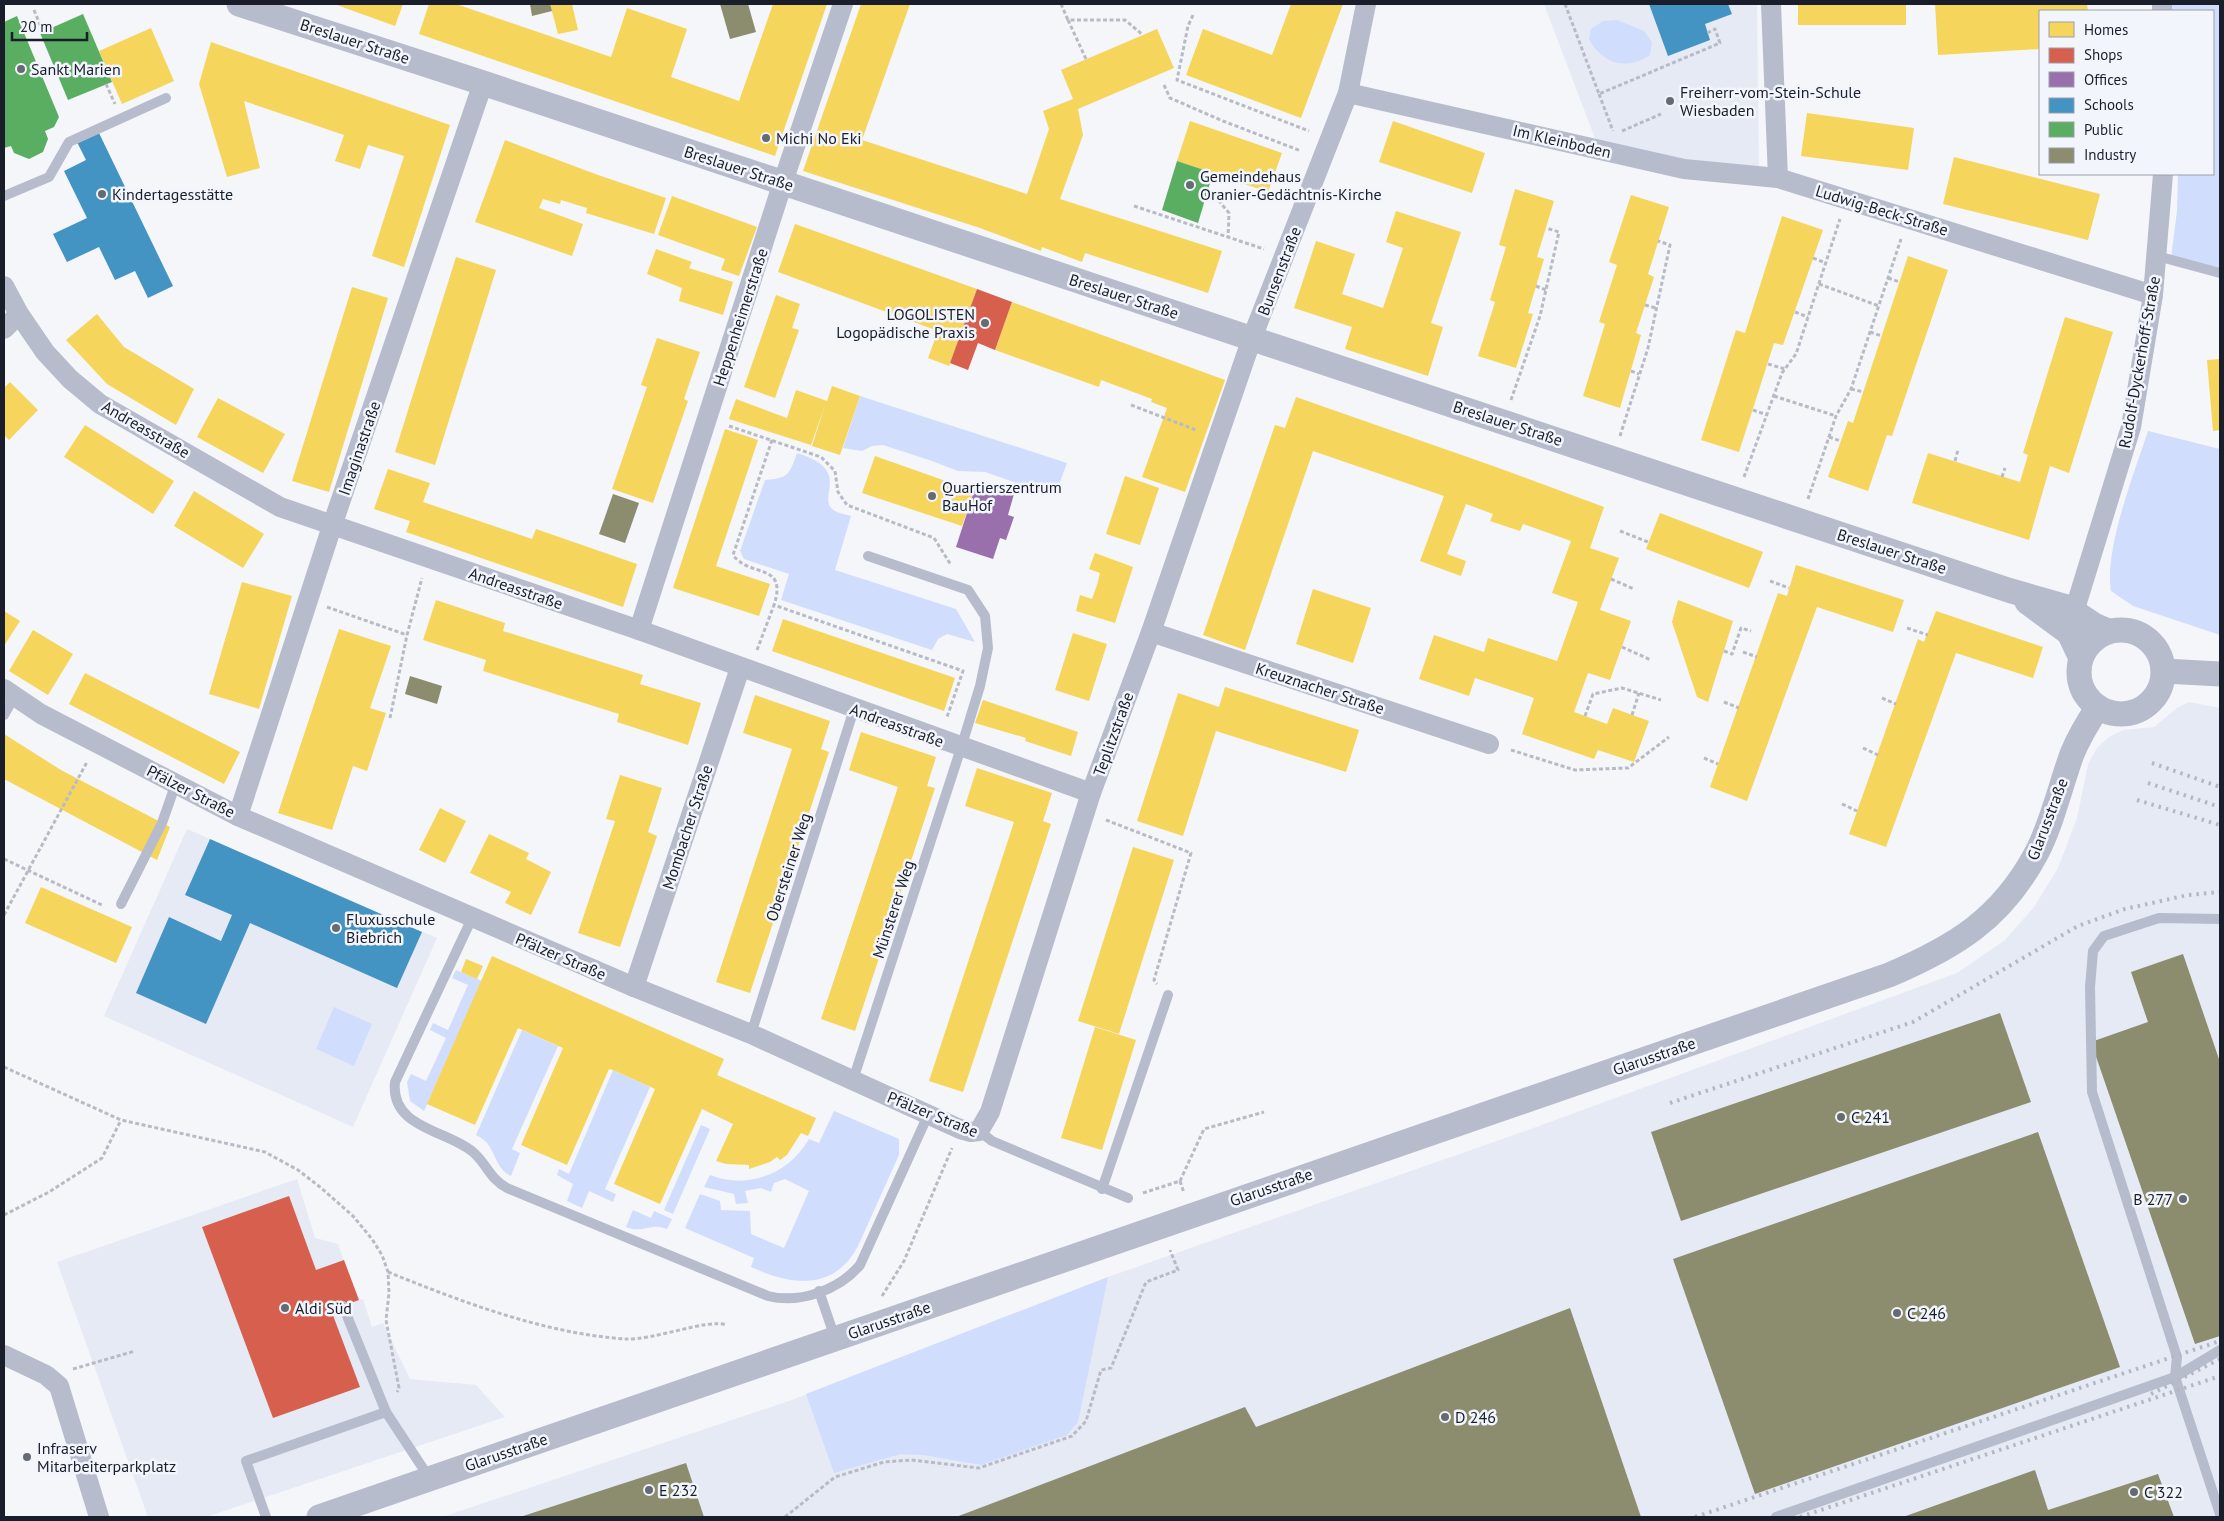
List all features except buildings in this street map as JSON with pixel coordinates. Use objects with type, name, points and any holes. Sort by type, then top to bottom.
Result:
[{"type":"street","name":"Breslauer Straße","points":[[239,4],[783,182],[2008,590],[2055,603],[2072,622],[2094,625],[2108,631]]},
{"type":"street","name":"Heppenheimerstraße","points":[[639,630],[783,182],[843,4]]},
{"type":"street","name":"Bunsenstraße","points":[[1252,338],[1348,93],[1366,4]]},
{"type":"street","points":[[1771,4],[1778,178]]},
{"type":"street","name":"Imaginastraße","points":[[238,816],[332,526],[483,83]]},
{"type":"street","name":"Im Kleinboden","points":[[1348,93],[1684,169],[1778,178]]},
{"type":"street","name":"Rudolf-Dyckerhoff-Straße","points":[[2072,622],[2131,427],[2153,294],[2163,175]]},
{"type":"street","name":"Ludwig-Beck-Straße","points":[[1778,178],[2153,294]]},
{"type":"street","name":"Andreasstraße","points":[[4,286],[18,314],[45,352],[70,379],[100,404],[280,507],[639,630],[961,748],[1088,802]]},
{"type":"street","points":[[4,329],[18,314]]},
{"type":"street","name":"Teplitzstraße","points":[[969,1130],[990,1112],[1088,802],[1151,632],[1252,338]]},
{"type":"street","points":[[2072,622],[2080,658],[2078,676],[2090,701],[2098,707],[2117,714],[2137,711],[2146,706],[2160,690],[2164,671],[2157,649],[2141,634],[2119,629],[2108,631],[2096,637],[2087,646],[2080,658]]},
{"type":"street","name":"Kreuznacher Straße","points":[[1151,632],[1489,744]]},
{"type":"street","name":"Mombacher Straße","points":[[634,986],[745,670]]},
{"type":"street","points":[[2164,671],[2220,674]]},
{"type":"street","name":"Pfälzer Straße","points":[[9,693],[41,714],[238,816],[472,918],[750,1034],[928,1115],[969,1130]]},
{"type":"street","name":"Glarusstraße","points":[[319,1517],[1889,974],[1928,958],[1956,943],[1985,921],[2012,893],[2036,854],[2073,752],[2098,707]]},
{"type":"street","points":[[4,1355],[46,1375],[59,1386],[99,1517]]},
{"type":"lane","points":[[4,196],[49,177],[69,142],[166,98]]},
{"type":"lane","points":[[2157,256],[2220,273]]},
{"type":"lane","points":[[868,556],[968,590]]},
{"type":"lane","name":"Münsterer Weg","points":[[853,1080],[980,686],[988,648],[985,616],[968,590]]},
{"type":"lane","points":[[4,715],[9,693]]},
{"type":"lane","name":"Obersteiner Weg","points":[[750,1034],[854,710]]},
{"type":"lane","points":[[121,904],[162,823],[176,783]]},
{"type":"lane","points":[[472,918],[395,1082],[394,1091],[397,1102],[406,1114],[419,1125],[474,1153],[492,1177],[507,1188],[768,1296],[790,1299],[842,1283],[860,1265],[928,1115]]},
{"type":"lane","points":[[2220,919],[2159,918],[2104,936],[2093,950],[2090,987],[2092,1092],[2177,1357],[2175,1377],[2220,1514]]},
{"type":"lane","points":[[1102,1189],[1168,996]]},
{"type":"lane","name":"Pfälzer Straße","points":[[969,1130],[1102,1189],[1128,1198]]},
{"type":"lane","points":[[819,1291],[835,1339]]},
{"type":"lane","points":[[343,1306],[386,1412],[430,1479]]},
{"type":"lane","points":[[1776,1517],[2175,1377],[2220,1350]]},
{"type":"lane","points":[[266,1517],[246,1461],[386,1412]]},
{"type":"path","points":[[1061,4],[1086,58]]},
{"type":"path","points":[[1566,4],[1614,134],[1661,114]]},
{"type":"path","points":[[34,10],[43,32]]},
{"type":"path","points":[[1193,15],[1188,26],[1177,80],[1330,139]]},
{"type":"path","points":[[1068,20],[1125,20],[1143,35]]},
{"type":"path","points":[[1599,94],[1720,43],[1716,29],[1707,33]]},
{"type":"path","points":[[106,84],[114,100]]},
{"type":"path","points":[[1164,85],[1170,98],[1223,121],[1323,159]]},
{"type":"path","points":[[1206,196],[1218,201],[1229,213],[1228,238]]},
{"type":"path","points":[[1735,498],[1785,369],[1796,354],[1847,199]]},
{"type":"path","points":[[1134,206],[1285,256]]},
{"type":"path","points":[[1801,521],[1836,416],[1851,389],[1908,218]]},
{"type":"path","points":[[1503,422],[1546,290],[1558,232],[1546,228]]},
{"type":"path","points":[[1613,458],[1639,374],[1670,245],[1658,241]]},
{"type":"path","points":[[1813,258],[1826,263]]},
{"type":"path","points":[[1888,278],[1900,282]]},
{"type":"path","points":[[1819,284],[1879,306]]},
{"type":"path","points":[[1536,286],[1546,290]]},
{"type":"path","points":[[1645,305],[1656,308]]},
{"type":"path","points":[[1795,312],[1808,317]]},
{"type":"path","points":[[1870,332],[1882,336]]},
{"type":"path","points":[[1524,341],[1530,343]]},
{"type":"path","points":[[1768,364],[1785,369]]},
{"type":"path","points":[[1631,371],[1639,374]]},
{"type":"path","points":[[1851,389],[1864,392]]},
{"type":"path","points":[[1774,396],[1836,416]]},
{"type":"path","points":[[1131,405],[1218,438]]},
{"type":"path","points":[[1753,410],[1767,415]]},
{"type":"path","points":[[707,418],[772,440],[828,462],[835,471],[840,498],[847,505],[934,538],[968,590]]},
{"type":"path","points":[[1829,437],[1841,441]]},
{"type":"path","points":[[745,670],[774,605],[779,589],[777,582],[762,571],[736,560],[733,555],[772,440]]},
{"type":"path","points":[[1955,461],[1958,450]]},
{"type":"path","points":[[2002,477],[2005,468]]},
{"type":"path","points":[[1620,531],[1648,542]]},
{"type":"path","points":[[390,718],[407,635],[427,558]]},
{"type":"path","points":[[1611,579],[1634,588]]},
{"type":"path","points":[[1770,581],[1789,588]]},
{"type":"path","points":[[308,601],[407,635]]},
{"type":"path","points":[[774,605],[963,671],[940,740]]},
{"type":"path","points":[[1724,651],[1732,654],[1742,628],[1751,631]]},
{"type":"path","points":[[1907,628],[1928,635]]},
{"type":"path","points":[[1622,648],[1651,660]]},
{"type":"path","points":[[1743,652],[1757,657]]},
{"type":"path","points":[[1584,716],[1593,694],[1622,688],[1661,700]]},
{"type":"path","points":[[1632,715],[1639,693]]},
{"type":"path","points":[[1882,698],[1896,704]]},
{"type":"path","points":[[1724,702],[1739,708]]},
{"type":"path","points":[[1489,744],[1575,770],[1628,768],[1670,737]]},
{"type":"path","points":[[1863,748],[1878,755]]},
{"type":"path","points":[[1704,758],[1718,764]]},
{"type":"path","points":[[4,915],[77,779]]},
{"type":"path","points":[[1088,802],[1191,853],[1154,980],[1168,996]]},
{"type":"path","points":[[1842,804],[1858,811]]},
{"type":"path","points":[[4,859],[117,912],[121,904]]},
{"type":"path","points":[[4,1067],[121,1120],[265,1152],[298,1170],[360,1224],[382,1255],[388,1272],[389,1293],[386,1320],[399,1388],[386,1412]]},
{"type":"path","points":[[1193,1214],[1180,1181],[1204,1129],[1264,1112]]},
{"type":"path","points":[[4,1215],[49,1192],[102,1158],[121,1120]]},
{"type":"path","points":[[881,1297],[904,1261],[969,1130]]},
{"type":"path","points":[[1128,1198],[1180,1181]]},
{"type":"path","points":[[785,1517],[835,1477],[884,1462],[911,1460],[979,1468],[1072,1436],[1086,1421],[1101,1370],[1111,1368],[1146,1282],[1178,1270],[1172,1255]]},
{"type":"path","points":[[388,1272],[430,1288],[562,1331],[628,1339],[677,1332],[718,1322],[726,1325]]},
{"type":"path","points":[[46,1375],[135,1351]]},
{"type":"shaded area","name":"Freiherr-vom-Stein-Schule Wiesbaden","points":[[1544,4],[1757,4],[1759,171],[1684,164],[1596,141]]},
{"type":"shaded area","points":[[2167,4],[2220,4],[2220,269],[2171,258],[2177,211],[2178,175],[2214,175],[2214,10],[2168,10]]},
{"type":"shaded area","points":[[1617,20],[1644,31],[1652,42],[1650,55],[1633,63],[1624,64],[1608,59],[1594,48],[1589,39],[1591,29],[1603,21]]},
{"type":"shaded area","points":[[860,396],[1067,463],[1056,493],[1045,493],[985,472],[958,471],[883,445],[872,446],[862,451],[843,448]]},
{"type":"shaded area","points":[[2148,431],[2220,449],[2220,635],[2133,606],[2111,591],[2110,574],[2116,533],[2128,489]]},
{"type":"shaded area","points":[[797,453],[814,460],[824,467],[829,474],[828,496],[832,509],[851,516],[835,570],[956,609],[975,642],[947,634],[938,639],[932,650],[781,600],[789,574],[744,559],[740,551],[765,480],[779,478],[787,474]]},
{"type":"shaded area","points":[[2189,702],[2220,708],[2220,1517],[442,1517],[789,1401],[1108,1277],[1528,1130],[1957,973],[2005,940],[2034,907],[2058,868],[2077,818],[2088,764],[2097,748],[2109,737],[2123,730],[2154,727],[2177,708]]},
{"type":"shaded area","points":[[187,829],[437,938],[353,1127],[104,1016]]},
{"type":"shaded area","points":[[456,970],[482,981],[424,1111],[410,1101],[407,1082],[411,1074],[426,1081],[446,1038],[430,1030],[433,1023],[448,1030],[468,985],[452,978]]},
{"type":"shaded area","points":[[334,1007],[372,1024],[354,1066],[316,1049]]},
{"type":"shaded area","points":[[522,1030],[558,1046],[512,1149],[520,1153],[511,1176],[500,1167],[488,1144],[476,1135]]},
{"type":"shaded area","points":[[613,1070],[650,1087],[605,1189],[616,1194],[613,1202],[589,1191],[582,1208],[567,1201],[573,1184],[557,1175],[559,1169],[569,1174]]},
{"type":"shaded area","points":[[834,1111],[899,1139],[899,1155],[858,1246],[848,1261],[837,1271],[824,1278],[810,1280],[781,1278],[751,1267],[754,1258],[685,1228],[700,1194],[720,1201],[721,1210],[750,1211],[751,1234],[784,1248],[809,1191],[785,1179],[774,1183],[771,1192],[761,1188],[745,1191],[748,1203],[736,1204],[734,1194],[704,1187],[710,1175],[739,1181],[766,1176],[779,1170],[801,1151],[809,1139],[819,1143]]},
{"type":"shaded area","points":[[701,1125],[710,1129],[673,1214],[664,1210]]},
{"type":"shaded area","points":[[297,1179],[315,1238],[338,1244],[358,1300],[363,1299],[372,1327],[383,1323],[410,1379],[476,1385],[505,1417],[206,1517],[148,1517],[57,1262]]},
{"type":"shaded area","points":[[633,1210],[651,1218],[654,1211],[672,1219],[667,1229],[656,1227],[632,1229],[626,1227]]},
{"type":"shaded area","points":[[1108,1277],[1078,1422],[1067,1435],[981,1465],[923,1455],[901,1454],[834,1473],[806,1394]]},
{"type":"railway","points":[[2152,763],[2220,787]]},
{"type":"railway","points":[[2148,783],[2220,807]]},
{"type":"railway","points":[[2137,800],[2220,825]]},
{"type":"railway","points":[[1670,1103],[1913,1022],[2078,926],[2125,909],[2188,895],[2220,892]]},
{"type":"railway","points":[[1695,1517],[2220,1341]]},
{"type":"railway","points":[[2151,1394],[2220,1359]]},
{"type":"railway","points":[[1800,1517],[2220,1376]]},
{"type":"place","name":"Sankt Marien","points":[[21,69]]},
{"type":"place","name":"Freiherr-vom-Stein-Schule Wiesbaden","points":[[1670,101]]},
{"type":"place","name":"Michi No Eki","points":[[766,138]]},
{"type":"place","name":"Gemeindehaus Oranier-Gedächtnis-Kirche","points":[[1190,185]]},
{"type":"place","name":"Kindertagesstätte","points":[[102,194]]},
{"type":"place","name":"LOGOLISTEN Logopädische Praxis","points":[[985,323]]},
{"type":"place","name":"Quartierszentrum BauHof","points":[[932,496]]},
{"type":"place","name":"Fluxusschule Biebrich","points":[[336,928]]},
{"type":"place","name":"C 241","points":[[1841,1117]]},
{"type":"place","name":"B 277","points":[[2183,1199]]},
{"type":"place","name":"Aldi Süd","points":[[285,1308]]},
{"type":"place","name":"C 246","points":[[1897,1313]]},
{"type":"place","name":"D 246","points":[[1445,1417]]},
{"type":"place","name":"Infraserv Mitarbeiterparkplatz","points":[[27,1457]]},
{"type":"place","name":"E 232","points":[[649,1490]]},
{"type":"place","name":"C 322","points":[[2134,1492]]}]
